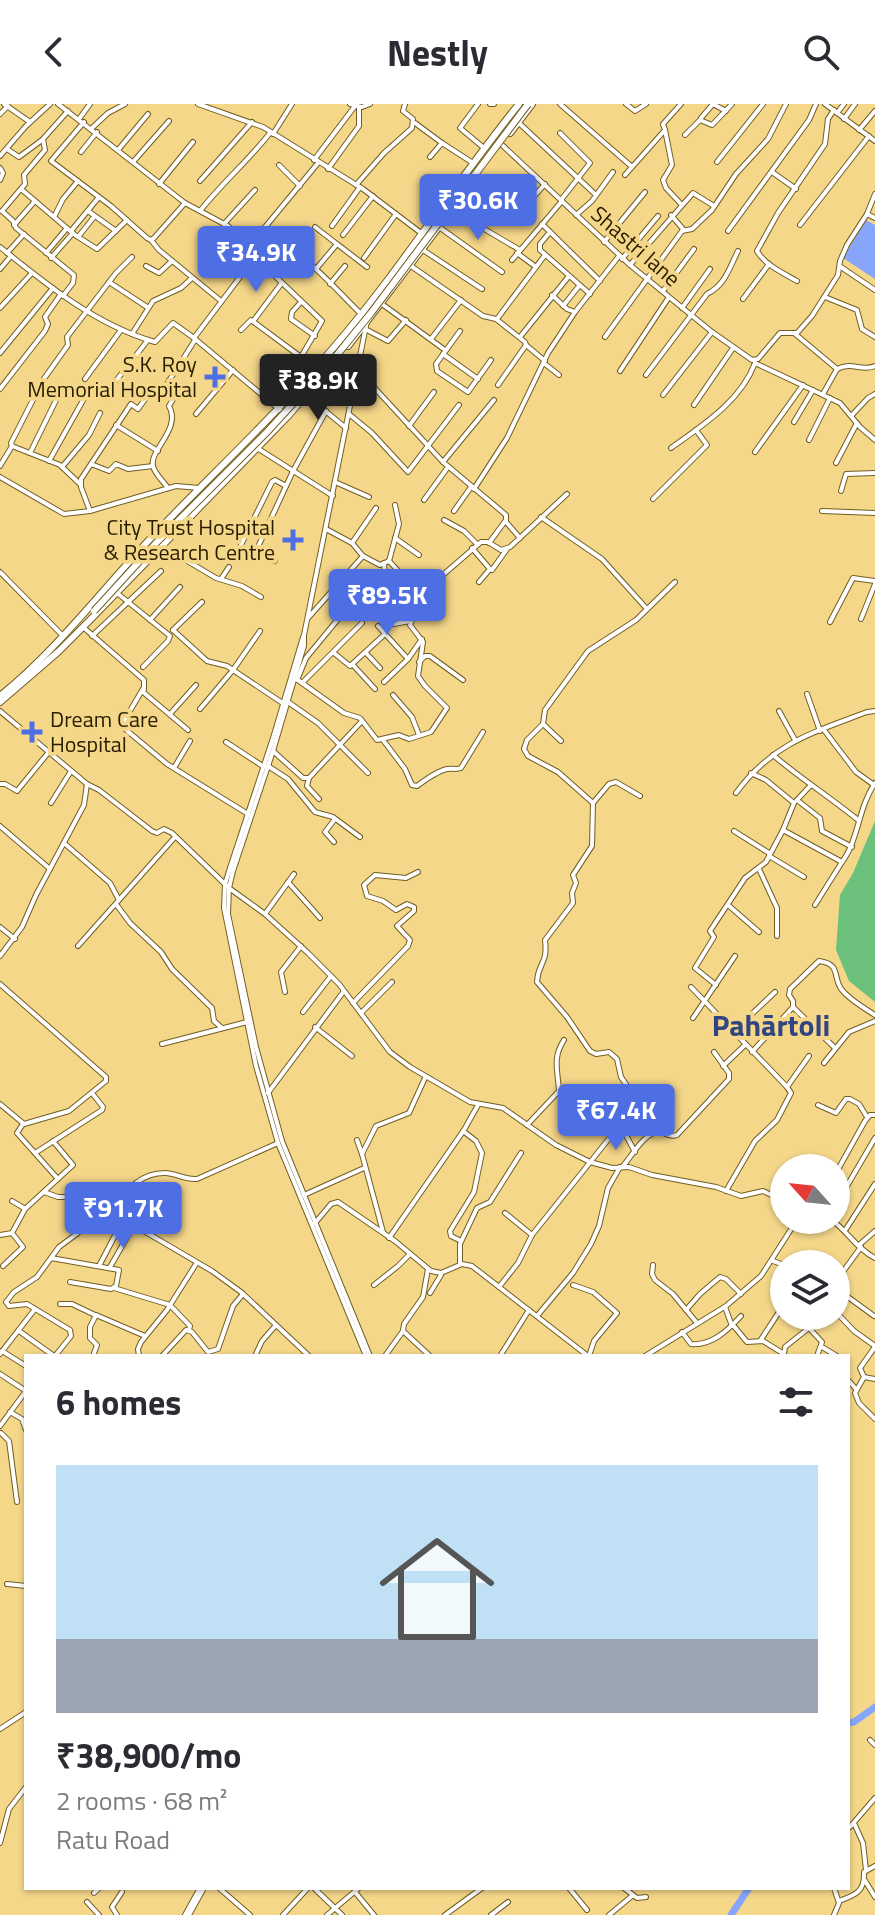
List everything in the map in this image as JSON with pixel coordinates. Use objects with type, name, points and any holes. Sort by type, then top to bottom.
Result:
[{"type":"main road","points":[[66,639],[79,618],[153,535],[314,370],[361,314],[484,148],[526,104]]},
{"type":"main road","points":[[0,699],[66,639],[84,627],[322,378],[367,326],[519,122],[526,104]]},
{"type":"main road","points":[[79,618],[92,610],[267,432],[332,361],[526,104]]},
{"type":"main road","points":[[84,627],[92,610]]},
{"type":"street","points":[[50,104],[3,152],[19,157],[42,140],[68,111]]},
{"type":"street","points":[[58,104],[159,184],[244,240],[258,233],[300,186],[355,105]]},
{"type":"street","points":[[90,104],[82,120],[51,159],[221,301]]},
{"type":"street","points":[[81,152],[108,113],[125,104]]},
{"type":"street","points":[[198,104],[212,106],[272,133],[373,196],[430,240]]},
{"type":"street","points":[[200,211],[224,181],[247,162],[272,133],[292,104]]},
{"type":"street","points":[[355,105],[370,104]]},
{"type":"street","points":[[397,104],[404,106],[414,122],[473,163]]},
{"type":"street","points":[[478,104],[460,128],[484,148]]},
{"type":"street","points":[[560,104],[631,166]]},
{"type":"street","points":[[626,104],[635,111],[646,104]]},
{"type":"street","points":[[681,104],[663,124],[672,165],[663,180],[681,204]]},
{"type":"street","points":[[685,135],[713,104],[726,111]]},
{"type":"street","points":[[700,120],[712,125],[732,104]]},
{"type":"street","points":[[717,162],[763,104]]},
{"type":"street","points":[[605,337],[645,278],[685,230],[695,227],[715,207],[736,174],[768,139],[784,104]]},
{"type":"street","points":[[728,231],[809,120],[816,104]]},
{"type":"street","points":[[797,281],[769,264],[757,251],[778,213],[825,144],[828,119],[844,104]]},
{"type":"street","points":[[844,119],[855,104]]},
{"type":"street","points":[[0,114],[6,105],[30,122]]},
{"type":"street","points":[[328,169],[359,126],[355,105]]},
{"type":"street","points":[[828,105],[875,141]]},
{"type":"street","points":[[859,130],[875,111]]},
{"type":"street","points":[[118,150],[148,114]]},
{"type":"street","points":[[133,162],[169,121]]},
{"type":"street","points":[[200,181],[252,122]]},
{"type":"street","points":[[332,226],[384,153],[409,132],[414,122]]},
{"type":"street","points":[[519,122],[596,195]]},
{"type":"street","points":[[625,175],[665,130]]},
{"type":"street","points":[[512,260],[590,163],[560,133]]},
{"type":"street","points":[[800,225],[869,136]]},
{"type":"street","points":[[0,389],[45,331],[48,324],[44,318],[75,277],[1,210],[21,189],[26,182],[24,175],[46,149],[42,140]]},
{"type":"street","points":[[159,184],[193,142]]},
{"type":"street","points":[[430,157],[442,143]]},
{"type":"street","name":"Shastri lane","points":[[501,144],[604,242],[712,332],[756,361],[830,398],[852,415],[875,440]]},
{"type":"street","points":[[279,165],[300,186]]},
{"type":"street","points":[[0,168],[3,173],[0,180]]},
{"type":"street","points":[[576,215],[613,172]]},
{"type":"street","points":[[772,172],[796,189]]},
{"type":"street","points":[[54,217],[63,199],[78,181]]},
{"type":"street","points":[[527,204],[545,184]]},
{"type":"street","points":[[21,189],[72,232],[99,249],[127,220]]},
{"type":"street","points":[[224,224],[255,190]]},
{"type":"street","points":[[604,242],[645,192]]},
{"type":"street","points":[[630,265],[671,215],[695,192],[715,207]]},
{"type":"street","points":[[671,448],[733,398],[750,377],[756,361],[780,333],[794,333],[805,325],[825,297],[847,245],[867,214],[875,194]]},
{"type":"street","points":[[343,235],[373,196]]},
{"type":"street","points":[[51,258],[99,197]]},
{"type":"street","points":[[14,225],[35,201]]},
{"type":"street","points":[[151,240],[185,203]]},
{"type":"street","points":[[456,205],[536,267]]},
{"type":"street","points":[[88,211],[116,231]]},
{"type":"street","points":[[364,258],[396,214]]},
{"type":"street","points":[[867,214],[875,218]]},
{"type":"street","points":[[671,215],[685,230]]},
{"type":"street","points":[[46,253],[95,216]]},
{"type":"street","points":[[454,511],[507,438],[545,362],[575,312],[658,216]]},
{"type":"street","points":[[542,224],[600,281]]},
{"type":"street","points":[[315,227],[367,267]]},
{"type":"street","points":[[439,227],[502,272]]},
{"type":"street","points":[[550,232],[539,245],[545,255],[590,294]]},
{"type":"street","points":[[258,233],[278,239],[316,269],[361,314],[367,326],[388,341],[406,320]]},
{"type":"street","points":[[0,269],[24,234]]},
{"type":"street","points":[[80,484],[131,404],[138,409],[148,395],[155,394],[169,380],[221,301],[252,261],[254,251],[249,240]]},
{"type":"street","points":[[316,269],[337,244]]},
{"type":"street","points":[[0,247],[62,295],[121,330],[155,342],[173,323],[288,416]]},
{"type":"street","points":[[663,291],[694,249]]},
{"type":"street","points":[[423,250],[482,289]]},
{"type":"street","points":[[646,375],[707,294],[725,281],[738,251]]},
{"type":"street","points":[[296,253],[276,273],[276,278],[322,321],[301,357]]},
{"type":"street","points":[[497,319],[545,255]]},
{"type":"street","points":[[0,466],[43,380],[68,346],[67,337],[132,257]]},
{"type":"street","points":[[146,266],[159,273],[172,261]]},
{"type":"street","points":[[743,299],[769,264]]},
{"type":"street","points":[[330,284],[345,266]]},
{"type":"street","points":[[411,266],[486,318],[497,319],[559,375]]},
{"type":"street","points":[[840,266],[875,290]]},
{"type":"street","points":[[682,308],[710,269]]},
{"type":"street","points":[[0,308],[32,273]]},
{"type":"street","points":[[520,337],[569,276]]},
{"type":"street","points":[[132,334],[147,307],[156,299],[181,288],[192,278]]},
{"type":"street","points":[[109,282],[147,307]]},
{"type":"street","points":[[241,330],[253,321],[281,284]]},
{"type":"street","points":[[563,306],[580,285]]},
{"type":"street","points":[[0,353],[53,288]]},
{"type":"street","points":[[552,295],[575,312]]},
{"type":"street","points":[[620,371],[669,297]]},
{"type":"street","points":[[825,297],[857,310],[862,329],[875,337]]},
{"type":"street","points":[[431,339],[461,300]]},
{"type":"street","points":[[301,302],[292,312],[291,319],[315,336]]},
{"type":"street","points":[[382,304],[431,339],[478,379]]},
{"type":"street","points":[[253,321],[301,357],[322,378]]},
{"type":"street","points":[[367,326],[304,635],[273,751],[248,814],[227,886],[225,921],[266,1107],[278,1143],[367,1354]]},
{"type":"street","points":[[85,379],[121,330]]},
{"type":"street","points":[[460,331],[435,369],[468,392],[491,360]]},
{"type":"street","points":[[663,395],[712,332]]},
{"type":"street","points":[[794,333],[837,369]]},
{"type":"street","points":[[115,382],[148,340]]},
{"type":"street","points":[[498,385],[526,345]]},
{"type":"street","points":[[694,405],[733,348]]},
{"type":"street","points":[[823,394],[837,369],[849,364],[869,368],[875,366]]},
{"type":"street","points":[[196,414],[233,370]]},
{"type":"street","points":[[358,370],[448,467],[504,513],[520,538]]},
{"type":"street","points":[[153,466],[172,419],[170,403],[179,389],[169,380]]},
{"type":"street","points":[[755,452],[803,385]]},
{"type":"street","points":[[30,453],[63,386]]},
{"type":"street","points":[[794,422],[813,390]]},
{"type":"street","points":[[409,426],[434,392]]},
{"type":"street","points":[[852,415],[875,394]]},
{"type":"street","points":[[49,461],[86,395]]},
{"type":"street","points":[[306,395],[346,428]]},
{"type":"street","points":[[809,440],[830,398]]},
{"type":"street","points":[[443,462],[494,400]]},
{"type":"street","points":[[349,414],[372,433],[408,472],[459,405]]},
{"type":"street","points":[[275,561],[257,551],[293,471],[326,411]]},
{"type":"street","points":[[62,467],[89,435],[100,413]]},
{"type":"street","points":[[836,463],[857,423]]},
{"type":"street","points":[[116,425],[158,451]]},
{"type":"street","points":[[653,499],[707,445],[696,430]]},
{"type":"street","points":[[248,441],[333,496]]},
{"type":"street","points":[[12,446],[62,467],[80,484],[90,511]]},
{"type":"street","points":[[91,464],[109,471],[116,464],[128,469],[153,466]]},
{"type":"street","points":[[153,466],[168,488]]},
{"type":"street","points":[[424,500],[448,467]]},
{"type":"street","points":[[841,491],[846,474],[875,473]]},
{"type":"street","points":[[0,477],[60,513],[71,514],[168,488],[201,488]]},
{"type":"street","points":[[236,555],[272,482],[275,480],[286,486]]},
{"type":"street","points":[[335,482],[369,497]]},
{"type":"street","points":[[298,680],[344,713],[358,716],[375,738],[383,740],[395,736],[409,739],[434,730],[447,708],[420,681],[418,664],[422,639],[411,628],[410,621],[424,591],[474,546],[484,541],[501,550],[508,547],[567,494]]},
{"type":"street","points":[[365,589],[385,578],[399,522],[395,505]]},
{"type":"street","points":[[352,543],[376,508]]},
{"type":"street","points":[[822,511],[875,513]]},
{"type":"street","points":[[541,517],[602,559],[648,609]]},
{"type":"street","points":[[444,520],[464,531],[489,567],[479,582]]},
{"type":"street","points":[[489,543],[506,520]]},
{"type":"street","points":[[326,529],[352,543],[363,556],[378,564],[387,562]]},
{"type":"street","points":[[395,538],[419,555]]},
{"type":"street","points":[[162,546],[261,597]]},
{"type":"street","points":[[492,570],[508,547]]},
{"type":"street","points":[[308,618],[363,556]]},
{"type":"street","points":[[387,562],[417,591],[424,591]]},
{"type":"street","points":[[221,579],[229,567]]},
{"type":"street","points":[[92,636],[161,571]]},
{"type":"street","points":[[0,572],[66,639]]},
{"type":"street","points":[[830,622],[854,576],[875,582],[861,619]]},
{"type":"street","points":[[593,803],[558,772],[525,753],[527,740],[543,724],[545,710],[588,651],[631,624],[675,582]]},
{"type":"street","points":[[150,620],[180,587]]},
{"type":"street","points":[[117,593],[207,661],[233,670],[318,723],[368,773]]},
{"type":"street","points":[[344,1300],[282,1141],[268,1093],[230,925],[227,886],[286,703],[309,655],[358,595]]},
{"type":"street","points":[[143,667],[202,602]]},
{"type":"street","points":[[376,609],[394,624],[410,621]]},
{"type":"street","points":[[298,680],[334,653],[362,623]]},
{"type":"street","points":[[378,626],[408,659]]},
{"type":"street","points":[[84,627],[144,680],[143,692],[188,730]]},
{"type":"street","points":[[200,709],[260,631]]},
{"type":"street","points":[[353,665],[385,634]]},
{"type":"street","points":[[298,680],[304,635]]},
{"type":"street","points":[[384,682],[408,659],[422,639]]},
{"type":"street","points":[[334,653],[349,666],[353,665],[375,689]]},
{"type":"street","points":[[366,653],[380,668]]},
{"type":"street","points":[[418,664],[425,656],[430,656],[463,680]]},
{"type":"street","points":[[170,714],[196,685]]},
{"type":"street","points":[[144,687],[127,713],[124,726],[154,754],[248,814]]},
{"type":"street","points":[[807,694],[822,731],[856,772],[874,784],[858,820],[852,847],[815,905]]},
{"type":"street","points":[[393,695],[412,717],[419,735]]},
{"type":"street","points":[[0,711],[87,784],[152,831],[167,830],[227,886],[265,914],[331,976],[390,1052],[426,1077],[478,1105],[499,1106],[556,1145],[590,1162],[745,1197],[763,1191],[770,1194]]},
{"type":"street","points":[[779,711],[795,740]]},
{"type":"street","points":[[736,793],[751,773],[795,740],[875,711]]},
{"type":"street","points":[[319,799],[307,786],[309,778],[362,721]]},
{"type":"street","points":[[543,724],[561,741]]},
{"type":"street","points":[[383,740],[405,769],[412,785],[417,786],[432,775],[461,768],[483,732]]},
{"type":"street","points":[[174,768],[190,741]]},
{"type":"street","points":[[226,742],[288,779],[315,812],[336,819],[360,837]]},
{"type":"street","points":[[273,751],[303,778],[309,778]]},
{"type":"street","points":[[0,784],[17,791],[49,753]]},
{"type":"street","points":[[773,755],[858,820]]},
{"type":"street","points":[[51,803],[71,771]]},
{"type":"street","points":[[751,773],[820,818],[822,831],[852,847]]},
{"type":"street","points":[[499,1287],[518,1263],[532,1235],[620,1124],[636,1099],[621,1077],[617,1059],[609,1052],[596,1054],[590,1051],[567,1017],[537,982],[538,972],[547,955],[545,940],[573,903],[576,883],[573,875],[592,846],[593,803],[609,784],[616,782],[640,796]]},
{"type":"street","points":[[0,956],[15,939],[84,805],[87,784]]},
{"type":"street","points":[[716,985],[695,968],[714,937],[710,931],[745,878],[759,869],[770,855],[796,801],[811,785]]},
{"type":"street","points":[[334,842],[325,832],[336,819]]},
{"type":"street","points":[[0,826],[50,869]]},
{"type":"street","points":[[783,830],[842,862]]},
{"type":"street","points":[[734,831],[804,877]]},
{"type":"street","points":[[78,946],[175,837]]},
{"type":"street","points":[[64,843],[110,883],[130,923],[212,1008],[213,1019],[222,1028]]},
{"type":"street","points":[[759,869],[777,908],[777,936]]},
{"type":"street","points":[[353,1003],[408,946],[410,940],[397,926],[414,911],[410,905],[396,910],[370,897],[365,893],[364,885],[375,875],[406,878],[418,872]]},
{"type":"street","points":[[265,914],[294,874]]},
{"type":"street","points":[[288,882],[320,918]]},
{"type":"street","points":[[728,905],[759,932]]},
{"type":"street","points":[[0,927],[15,939]]},
{"type":"street","points":[[285,992],[281,972],[301,946]]},
{"type":"street","points":[[693,1018],[735,956]]},
{"type":"street","points":[[752,1052],[793,1007],[790,989],[822,961],[836,971],[842,991],[874,1021],[849,1032],[824,1063]]},
{"type":"street","points":[[303,1012],[331,976]]},
{"type":"street","points":[[361,1013],[392,982]]},
{"type":"street","points":[[0,984],[106,1077],[106,1081],[69,1111],[23,1124],[17,1133],[58,1179]]},
{"type":"street","points":[[691,987],[791,1093],[777,1120],[755,1141],[726,1191]]},
{"type":"street","points":[[268,1093],[344,991]]},
{"type":"street","points":[[733,1032],[775,992]]},
{"type":"street","points":[[793,1007],[835,1048]]},
{"type":"street","points":[[162,1044],[247,1022]]},
{"type":"street","points":[[315,1027],[352,1056]]},
{"type":"street","points":[[527,1125],[559,1091],[555,1061],[564,1040]]},
{"type":"street","points":[[723,1066],[745,1045]]},
{"type":"street","points":[[537,1316],[573,1273],[591,1244],[608,1188],[622,1167],[651,1134],[658,1132],[674,1137],[731,1077],[714,1052]]},
{"type":"street","points":[[787,1087],[809,1056]]},
{"type":"street","points":[[362,1154],[376,1126],[409,1113],[426,1077]]},
{"type":"street","points":[[35,1153],[102,1110],[92,1093]]},
{"type":"street","points":[[818,1105],[836,1113],[846,1099],[850,1099],[859,1104],[867,1117]]},
{"type":"street","points":[[0,1104],[23,1124]]},
{"type":"street","points":[[389,1238],[478,1105]]},
{"type":"street","points":[[847,1154],[867,1117],[875,1115]]},
{"type":"street","points":[[620,1124],[635,1152]]},
{"type":"street","points":[[461,1241],[451,1236],[450,1231],[474,1192],[482,1153],[476,1141],[463,1131]]},
{"type":"street","points":[[850,1181],[875,1138]]},
{"type":"street","points":[[357,1140],[384,1234]]},
{"type":"street","points":[[12,1233],[25,1209],[73,1165],[53,1141]]},
{"type":"street","points":[[109,1213],[134,1182],[142,1177],[166,1173],[184,1180],[197,1179],[278,1143]]},
{"type":"street","points":[[460,1264],[461,1241],[477,1208],[490,1202],[521,1153]]},
{"type":"street","points":[[304,1195],[365,1168]]},
{"type":"street","points":[[850,1224],[875,1184]]},
{"type":"street","points":[[44,1192],[58,1197],[82,1196],[212,1271],[243,1294],[304,1354]]},
{"type":"street","points":[[12,1201],[25,1209]]},
{"type":"street","points":[[315,1223],[331,1204],[338,1202],[428,1269],[441,1273]]},
{"type":"street","points":[[56,1354],[71,1333],[27,1304],[12,1306],[3,1302],[37,1277],[63,1243],[102,1209]]},
{"type":"street","points":[[505,1213],[532,1235]]},
{"type":"street","points":[[99,1266],[123,1221]]},
{"type":"street","points":[[110,1267],[133,1227]]},
{"type":"street","points":[[850,1260],[875,1231]]},
{"type":"street","points":[[0,1235],[12,1233]]},
{"type":"street","points":[[3,1266],[23,1247],[12,1233]]},
{"type":"street","points":[[850,1234],[875,1258]]},
{"type":"street","points":[[374,1285],[410,1254]]},
{"type":"street","points":[[51,1258],[119,1270],[114,1288]]},
{"type":"street","points":[[139,1354],[139,1345],[196,1264]]},
{"type":"street","points":[[430,1293],[441,1273],[460,1264],[472,1266],[586,1354]]},
{"type":"street","points":[[653,1265],[655,1280],[673,1294],[697,1323]]},
{"type":"street","points":[[648,1354],[725,1307],[770,1265]]},
{"type":"street","points":[[386,1354],[423,1297],[428,1269]]},
{"type":"street","points":[[686,1310],[720,1277],[741,1294]]},
{"type":"street","points":[[70,1282],[114,1288],[170,1305],[211,1354]]},
{"type":"street","points":[[573,1285],[596,1294],[617,1313],[594,1341],[590,1354]]},
{"type":"street","points":[[213,1354],[220,1346],[233,1306],[243,1294]]},
{"type":"street","points":[[850,1298],[874,1316]]},
{"type":"street","points":[[60,1304],[72,1304],[145,1336]]},
{"type":"street","points":[[725,1307],[732,1325],[747,1342],[760,1341],[780,1354]]},
{"type":"street","points":[[24,1365],[1,1353],[35,1309]]},
{"type":"street","points":[[501,1354],[529,1310]]},
{"type":"street","points":[[94,1354],[97,1345],[90,1338],[90,1330],[96,1315]]},
{"type":"street","points":[[682,1332],[689,1342],[698,1345],[719,1337],[741,1316]]},
{"type":"street","points":[[256,1354],[262,1341],[276,1325]]},
{"type":"street","points":[[760,1341],[770,1326]]},
{"type":"street","points":[[850,1327],[875,1347],[860,1368],[864,1377]]},
{"type":"street","points":[[164,1354],[178,1337],[189,1330]]},
{"type":"street","points":[[782,1354],[785,1347],[806,1330]]},
{"type":"street","points":[[811,1330],[822,1342],[819,1354]]},
{"type":"street","points":[[19,1331],[52,1354]]},
{"type":"street","points":[[403,1331],[428,1354]]},
{"type":"street","points":[[822,1347],[834,1354]]},
{"type":"street","points":[[0,1374],[24,1390]]},
{"type":"street","points":[[864,1377],[875,1379]]},
{"type":"street","points":[[856,1389],[864,1377]]},
{"type":"street","points":[[850,1382],[856,1389],[859,1403],[875,1419]]},
{"type":"street","points":[[0,1426],[24,1394]]},
{"type":"street","points":[[10,1412],[24,1422]]},
{"type":"street","points":[[0,1433],[0,1441]]},
{"type":"street","points":[[0,1433],[9,1441],[17,1502]]},
{"type":"street","points":[[7,1584],[24,1586]]},
{"type":"street","points":[[0,1729],[24,1713]]},
{"type":"street","points":[[870,1740],[875,1745]]},
{"type":"street","points":[[0,1843],[9,1809],[24,1790]]},
{"type":"street","points":[[839,1901],[859,1893],[864,1879],[863,1843],[852,1825],[874,1801]]},
{"type":"street","points":[[866,1870],[875,1866]]},
{"type":"street","points":[[864,1879],[875,1897]]},
{"type":"street","points":[[94,1893],[97,1890]]},
{"type":"street","points":[[187,1915],[201,1890]]},
{"type":"street","points":[[221,1890],[250,1915]]},
{"type":"street","points":[[283,1915],[306,1890]]},
{"type":"street","points":[[316,1890],[342,1915]]},
{"type":"street","points":[[327,1915],[357,1890],[374,1915]]},
{"type":"street","points":[[445,1915],[479,1890]]},
{"type":"street","points":[[571,1890],[587,1910]]},
{"type":"street","points":[[626,1890],[632,1896],[646,1897]]},
{"type":"street","points":[[834,1915],[839,1901],[835,1890]]},
{"type":"street","points":[[117,1915],[112,1907],[122,1892]]},
{"type":"street","points":[[609,1915],[632,1896]]},
{"type":"street","points":[[87,1902],[99,1915]]},
{"type":"street","points":[[491,1915],[508,1902]]},
{"type":"green space","points":[[875,821],[875,1002],[849,981],[836,950],[840,895]]},
{"type":"water","points":[[866,220],[875,225],[875,279],[843,258]]},
{"type":"waterway","points":[[850,1723],[875,1707]]},
{"type":"waterway","points":[[731,1915],[748,1890]]},
{"type":"place","name":"S.K. Roy Memorial Hospital","points":[[215,377]]},
{"type":"place","name":"City Trust Hospital & Research Centre","points":[[293,540]]},
{"type":"place","name":"Dream Care Hospital","points":[[32,732]]},
{"type":"district","name":"Pahārtoli","points":[[771,1026]]}]
